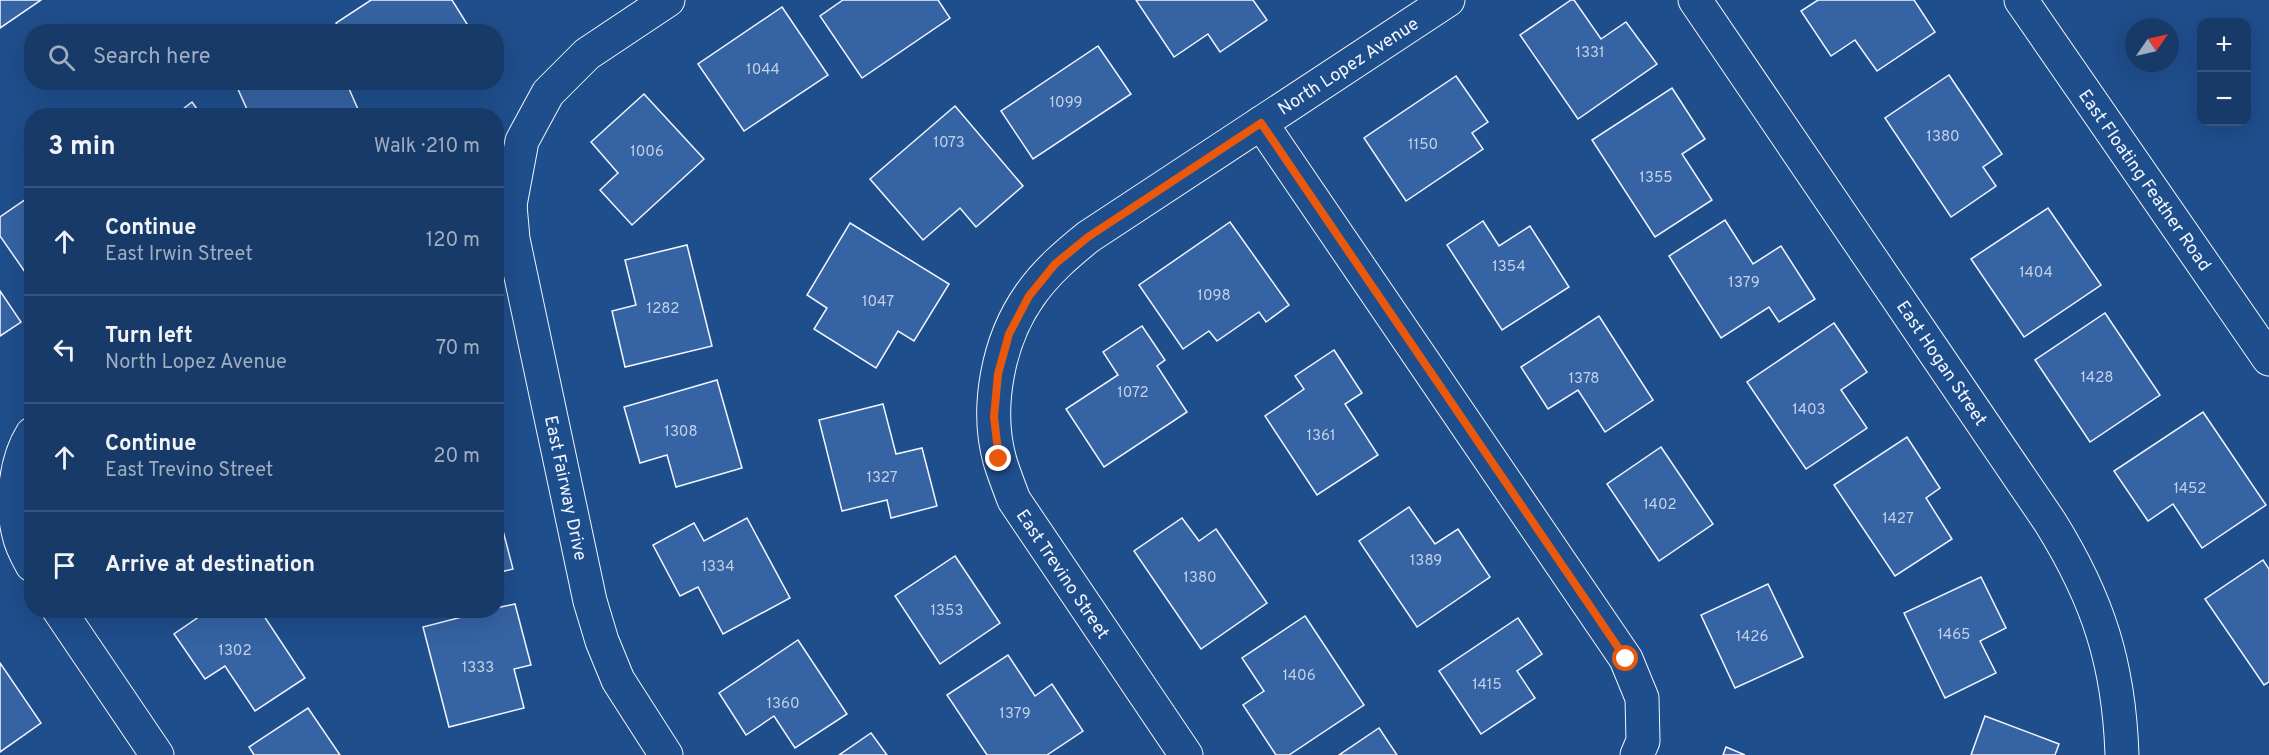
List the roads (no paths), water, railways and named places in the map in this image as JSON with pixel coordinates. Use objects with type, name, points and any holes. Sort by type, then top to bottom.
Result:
[{"type":"street","name":"East Fairway Drive","points":[[504,203],[522,141],[548,93],[587,54],[668,0]]},
{"type":"street","name":"North Lopez Avenue","points":[[998,374],[1009,334],[1029,296],[1055,264],[1088,237],[1448,0]]},
{"type":"street","name":"East Hogan Street","points":[[1695,0],[2072,557],[2091,595],[2105,636],[2115,676],[2121,718],[2122,755]]},
{"type":"street","name":"East Floating Feather Road","points":[[2020,0],[2269,359]]},
{"type":"street","points":[[1261,123],[1626,659],[1642,698],[1640,748]]},
{"type":"street","name":"East Fairway Drive","points":[[504,209],[513,239],[590,601],[618,680],[666,755]]},
{"type":"street","name":"East Trevino Street","points":[[998,374],[994,417],[999,459],[1014,500],[1186,755]]},
{"type":"street","points":[[24,452],[15,503],[19,536],[24,547]]},
{"type":"street","points":[[64,618],[157,755]]}]
